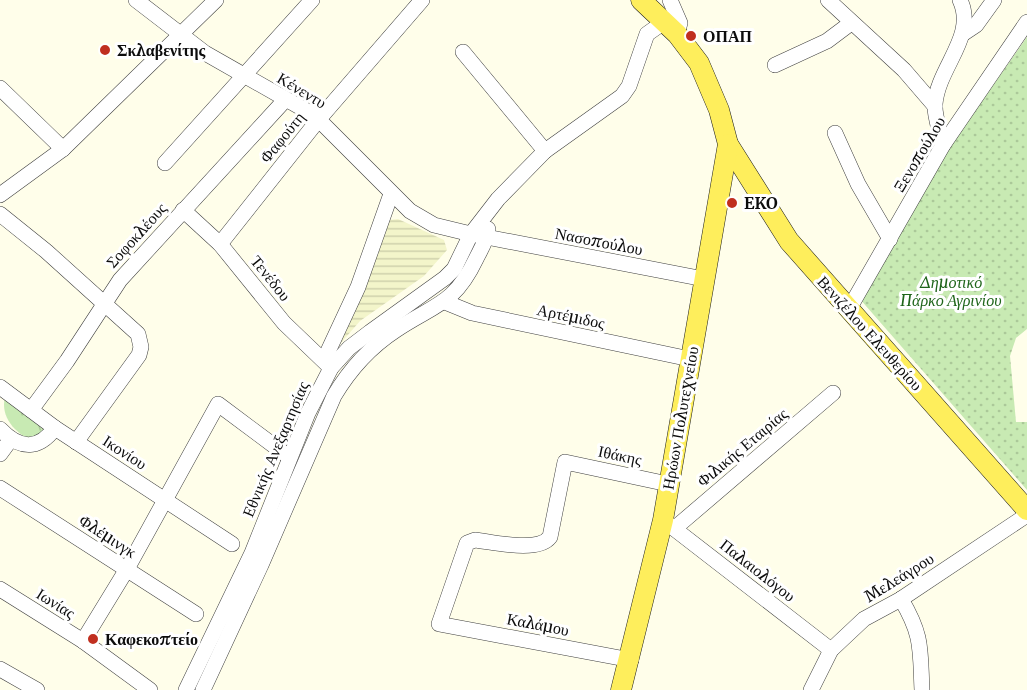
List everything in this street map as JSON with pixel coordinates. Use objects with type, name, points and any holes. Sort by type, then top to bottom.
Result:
[{"type":"main road","points":[[641,0],[671,28],[699,63],[719,110],[728,144]]},
{"type":"main road","name":"Ηρώων Πολυτεχνείου","points":[[621,690],[669,524],[668,484],[728,144]]},
{"type":"main road","name":"Βενιζέλου Ελευθερίου","points":[[728,144],[789,241],[1027,510]]},
{"type":"street","name":"Κένεντυ","points":[[136,0],[180,35],[242,76],[319,119],[391,194],[422,219],[434,225],[479,235]]},
{"type":"street","points":[[0,195],[63,149],[216,0]]},
{"type":"street","points":[[165,163],[312,0]]},
{"type":"street","name":"Φαφούτη","points":[[219,244],[319,119],[422,0]]},
{"type":"street","points":[[203,690],[334,396],[344,379],[359,360],[397,330],[445,302],[462,286],[489,211],[545,152],[622,96],[629,86],[639,51],[647,34],[671,28],[680,23],[670,0]]},
{"type":"street","points":[[828,0],[851,24],[904,70],[935,106],[944,145]]},
{"type":"street","points":[[935,106],[948,62],[964,33],[966,19],[960,0]]},
{"type":"street","points":[[964,33],[973,28],[993,0]]},
{"type":"street","name":"Ξενοπούλου","points":[[849,309],[944,145],[1027,21]]},
{"type":"street","points":[[775,65],[827,41],[851,24]]},
{"type":"street","points":[[463,52],[545,152]]},
{"type":"street","points":[[0,88],[63,149]]},
{"type":"street","name":"Σοφοκλέους","points":[[32,410],[79,344],[120,280],[285,100]]},
{"type":"street","points":[[835,133],[858,184],[890,239]]},
{"type":"street","points":[[327,364],[391,194]]},
{"type":"street","name":"Τενέδου","points":[[183,210],[219,244],[284,323],[327,364]]},
{"type":"street","points":[[0,214],[104,302],[138,334],[141,347],[139,355],[76,442]]},
{"type":"street","name":"Νασοπούλου","points":[[479,235],[704,279]]},
{"type":"street","name":"Εθνικής Ανεξαρτησίας","points":[[186,690],[252,553],[327,364],[445,278],[479,235]]},
{"type":"street","name":"Αρτέμιδος","points":[[445,302],[472,314],[690,359]]},
{"type":"street","name":"Ικονίου","points":[[1,391],[232,544]]},
{"type":"street","name":"Φιλικής Εταιρίας","points":[[669,524],[833,393]]},
{"type":"street","points":[[83,640],[126,569],[218,404],[289,457]]},
{"type":"street","points":[[0,454],[5,434],[22,445],[38,445],[55,428]]},
{"type":"street","name":"Ιθάκης","points":[[439,624],[467,543],[476,540],[535,546],[546,542],[550,537],[565,462],[668,484]]},
{"type":"street","name":"Φλέμινγκ","points":[[0,488],[196,614]]},
{"type":"street","name":"Μελεάγρου","points":[[811,690],[831,650],[864,619],[901,599],[1027,515]]},
{"type":"street","name":"Παλαιολόγου","points":[[669,524],[831,650]]},
{"type":"street","name":"Ιωνίας","points":[[0,589],[83,640],[150,690]]},
{"type":"street","points":[[901,599],[915,621],[919,635],[922,690]]},
{"type":"street","name":"Καλάμου","points":[[439,624],[631,660]]},
{"type":"street","points":[[0,669],[37,690]]},
{"type":"green space","name":"Δημοτικό Πάρκο Αγρινίου","points":[[1027,37],[1027,329],[1016,338],[1010,356],[1016,422],[1027,422],[1027,490],[859,298],[950,147]]},
{"type":"green space","points":[[398,219],[444,240],[447,250],[424,276],[360,321],[340,344],[389,220]]},
{"type":"green space","points":[[5,397],[47,429],[30,440],[19,433],[7,417]]},
{"type":"place","name":"ΟΠΑΠ","points":[[691,36]]},
{"type":"place","name":"Σκλαβενίτης","points":[[105,50]]},
{"type":"place","name":"EKO","points":[[732,203]]},
{"type":"place","name":"Καφεκοπτείο","points":[[93,639]]}]
